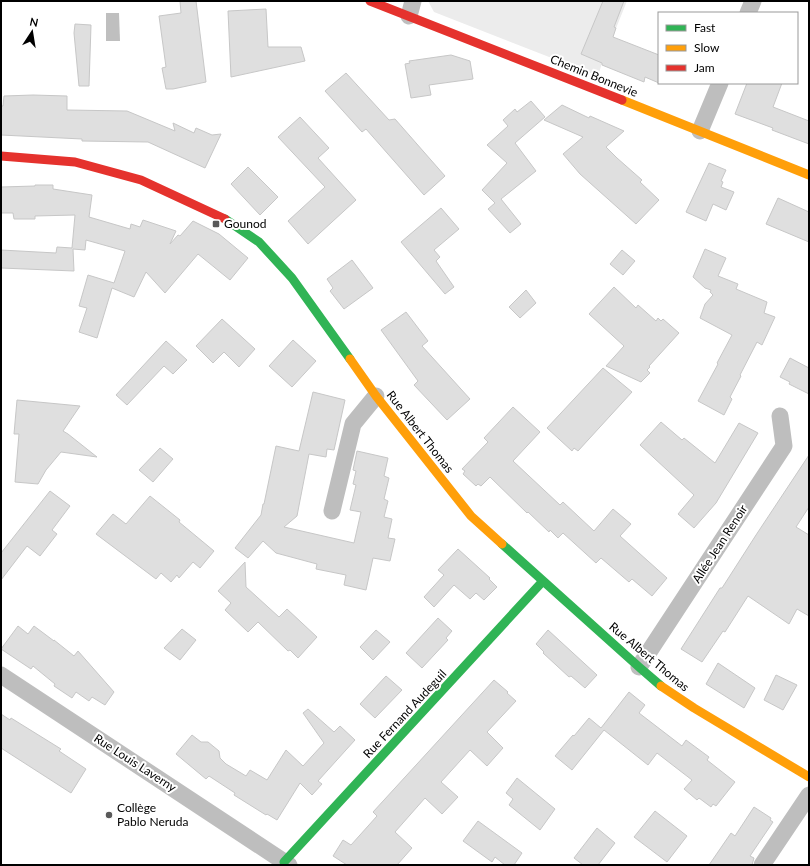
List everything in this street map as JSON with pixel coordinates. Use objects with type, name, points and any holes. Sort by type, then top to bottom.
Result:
[{"type":"street","name":"Chemin Bonnevie","points":[[370,1],[411,8],[700,131],[809,175]]},
{"type":"street","points":[[748,12],[753,1]]},
{"type":"street","points":[[700,131],[720,84]]},
{"type":"street","name":"Rue Albert Thomas","points":[[1,156],[75,162],[141,180],[223,218],[259,242],[292,278],[376,396],[471,516],[663,687],[694,708],[809,777]]},
{"type":"street","points":[[332,511],[353,424],[376,396]]},
{"type":"street","name":"Allée Jean Renoir","points":[[639,667],[784,446],[780,416]]},
{"type":"street","name":"Rue Fernand Audeguil","points":[[287,863],[543,581]]},
{"type":"street","name":"Rue Louis Laverny","points":[[1,675],[287,863]]},
{"type":"street","points":[[762,865],[809,795]]},
{"type":"shaded area","points":[[428,1],[627,1],[598,76],[434,12]]},
{"type":"shaded area","points":[[106,13],[119,13],[120,41],[106,41]]},
{"type":"building","points":[[180,1],[196,1],[206,82],[173,89],[166,89],[162,68],[166,67],[159,16],[181,13]]},
{"type":"building","points":[[603,1],[624,1],[614,27],[616,28],[613,37],[658,55],[658,83],[645,77],[644,82],[602,65],[602,63],[581,54]]},
{"type":"building","points":[[266,9],[268,47],[301,47],[305,61],[231,77],[228,11]]},
{"type":"building","points":[[75,24],[91,25],[89,86],[79,86],[74,33]]},
{"type":"building","points":[[451,55],[470,61],[473,79],[429,85],[431,95],[411,98],[405,64],[410,63],[409,61]]},
{"type":"building","points":[[346,73],[389,120],[395,119],[445,176],[424,195],[366,129],[362,132],[325,91]]},
{"type":"building","points":[[747,84],[782,84],[773,107],[809,121],[809,144],[772,130],[773,128],[735,114]]},
{"type":"building","points":[[4,96],[67,96],[67,110],[127,111],[175,131],[173,123],[194,133],[196,128],[212,135],[221,134],[205,168],[148,142],[82,141],[82,139],[1,135],[1,106],[3,106]]},
{"type":"building","points":[[531,101],[545,117],[515,143],[536,171],[501,199],[521,224],[510,233],[488,209],[495,203],[482,190],[507,163],[487,145],[508,126],[503,120],[515,109],[517,112]]},
{"type":"building","points":[[562,105],[589,118],[590,116],[624,131],[606,147],[642,180],[640,182],[659,200],[636,224],[580,174],[563,154],[583,137],[544,120]]},
{"type":"building","points":[[300,117],[329,148],[318,158],[356,200],[308,244],[288,221],[325,187],[278,137]]},
{"type":"building","points":[[709,163],[726,170],[721,181],[723,182],[721,187],[734,192],[726,210],[713,204],[706,221],[686,212]]},
{"type":"building","points":[[248,167],[278,197],[260,215],[231,184]]},
{"type":"building","points":[[53,185],[53,189],[92,195],[89,217],[130,229],[131,224],[140,227],[143,220],[176,231],[170,244],[178,235],[180,236],[193,221],[219,234],[248,258],[230,280],[198,254],[165,293],[146,272],[134,297],[112,288],[97,338],[79,332],[87,308],[79,306],[88,275],[114,283],[125,251],[86,240],[85,250],[73,249],[74,271],[1,268],[1,250],[56,253],[57,247],[72,248],[75,215],[35,216],[35,219],[14,219],[13,213],[1,213],[1,187]]},
{"type":"building","points":[[778,198],[809,212],[809,242],[766,224]]},
{"type":"building","points":[[441,208],[459,229],[434,250],[440,257],[436,261],[454,287],[445,294],[401,242]]},
{"type":"building","points":[[705,249],[726,258],[718,276],[738,284],[736,289],[767,302],[764,313],[775,317],[762,345],[757,342],[730,397],[732,399],[724,415],[698,401],[732,335],[700,318],[705,304],[713,295],[710,292],[711,290],[705,288],[693,277]]},
{"type":"building","points":[[622,250],[635,261],[623,275],[610,264]]},
{"type":"building","points":[[352,260],[373,288],[344,309],[330,291],[333,288],[327,279]]},
{"type":"building","points":[[614,287],[636,308],[638,305],[656,321],[658,318],[661,321],[663,319],[679,333],[649,366],[650,367],[647,370],[650,373],[641,382],[606,366],[624,346],[589,314]]},
{"type":"building","points":[[526,290],[536,303],[520,318],[509,307]]},
{"type":"building","points":[[406,312],[428,341],[422,346],[470,399],[447,420],[414,385],[418,381],[381,330]]},
{"type":"building","points":[[222,319],[255,349],[239,367],[224,352],[213,363],[196,346]]},
{"type":"building","points":[[293,340],[316,361],[292,387],[269,366]]},
{"type":"building","points":[[166,341],[187,360],[173,374],[164,366],[127,405],[116,395]]},
{"type":"building","points":[[790,358],[809,368],[809,394],[789,384],[790,382],[780,377]]},
{"type":"building","points":[[603,368],[632,392],[578,451],[574,448],[572,451],[547,428]]},
{"type":"building","points":[[313,392],[345,400],[334,450],[327,449],[326,457],[309,454],[297,516],[284,527],[354,543],[361,512],[350,510],[356,485],[353,484],[356,471],[353,470],[357,451],[388,458],[384,476],[389,478],[384,499],[388,501],[384,517],[392,519],[388,538],[395,539],[390,561],[373,558],[366,590],[344,585],[346,575],[316,569],[317,564],[276,553],[263,541],[248,558],[235,548],[261,515],[276,446],[299,451]]},
{"type":"building","points":[[17,400],[80,406],[63,431],[97,457],[61,452],[46,470],[38,484],[15,482],[19,434],[14,434]]},
{"type":"building","points":[[513,407],[540,432],[513,461],[560,505],[563,502],[594,531],[613,509],[631,524],[620,536],[667,578],[652,596],[632,579],[629,582],[601,558],[596,563],[563,533],[558,538],[550,530],[549,532],[490,477],[481,486],[478,484],[476,486],[463,474],[465,471],[462,469],[488,442],[484,438]]},
{"type":"building","points":[[661,422],[682,440],[684,438],[715,463],[739,423],[758,433],[716,503],[694,528],[678,514],[694,495],[640,445]]},
{"type":"building","points":[[160,448],[173,459],[153,482],[139,470]]},
{"type":"building","points":[[809,455],[809,507],[796,527],[809,535],[809,616],[797,609],[789,624],[748,596],[725,632],[723,631],[702,662],[681,649]]},
{"type":"building","points":[[50,491],[70,506],[52,530],[57,534],[40,556],[27,546],[1,580],[1,553]]},
{"type":"building","points":[[150,496],[180,520],[179,522],[214,551],[200,568],[193,562],[179,578],[177,575],[171,582],[161,573],[156,579],[96,534],[113,514],[126,524]]},
{"type":"building","points":[[458,549],[490,578],[489,579],[497,587],[484,600],[476,593],[470,599],[454,585],[434,607],[424,597],[444,575],[438,570]]},
{"type":"building","points":[[245,562],[246,587],[279,617],[287,609],[317,637],[298,658],[290,650],[288,651],[258,622],[248,632],[225,610],[231,603],[218,591]]},
{"type":"building","points":[[438,618],[452,631],[446,638],[448,640],[422,668],[406,653]]},
{"type":"building","points":[[18,626],[28,634],[34,626],[74,656],[78,651],[114,692],[105,705],[92,697],[89,701],[76,692],[72,698],[54,686],[55,684],[33,666],[31,669],[1,649]]},
{"type":"building","points":[[182,629],[196,640],[180,660],[164,648]]},
{"type":"building","points":[[376,630],[390,642],[373,660],[360,647]]},
{"type":"building","points":[[548,630],[597,675],[585,688],[571,676],[569,677],[543,653],[544,652],[536,644]]},
{"type":"building","points":[[718,663],[755,688],[744,708],[706,684]]},
{"type":"building","points":[[776,675],[797,685],[783,710],[764,700]]},
{"type":"building","points":[[386,676],[402,690],[375,718],[360,704]]},
{"type":"building","points":[[494,680],[516,701],[487,732],[503,748],[487,766],[470,750],[441,782],[458,797],[442,814],[425,798],[395,832],[412,848],[397,865],[347,865],[333,856],[343,840],[351,845],[377,816],[373,812]]},
{"type":"building","points":[[629,692],[645,705],[639,713],[682,746],[686,740],[709,757],[707,760],[735,782],[716,806],[713,804],[711,807],[699,798],[697,800],[684,789],[692,780],[657,753],[648,765],[604,730],[572,770],[555,756],[589,718],[601,728]]},
{"type":"building","points":[[308,709],[334,732],[340,726],[355,740],[318,781],[322,784],[312,795],[300,783],[277,820],[267,814],[266,815],[234,795],[235,793],[209,776],[206,779],[176,754],[192,735],[201,742],[208,742],[219,751],[220,758],[226,764],[246,776],[250,770],[267,780],[286,750],[303,766],[324,743],[303,713]]},
{"type":"building","points":[[1,714],[10,720],[11,718],[61,749],[59,751],[86,769],[71,793],[1,748]]},
{"type":"building","points":[[517,778],[555,809],[540,830],[509,805],[513,799],[506,793]]},
{"type":"building","points":[[754,807],[771,818],[770,820],[773,822],[750,856],[754,858],[752,865],[709,865],[731,833],[735,836]]},
{"type":"building","points":[[655,811],[687,836],[667,862],[634,837]]},
{"type":"building","points":[[478,821],[522,853],[514,865],[505,865],[495,857],[492,862],[463,841]]},
{"type":"building","points":[[597,828],[615,843],[598,865],[583,865],[574,858]]},
{"type":"traffic: fast","points":[[225,219],[259,242],[292,278],[350,359]]},
{"type":"traffic: fast","points":[[502,544],[661,686]]},
{"type":"traffic: fast","points":[[284,862],[543,581]]},
{"type":"traffic: slow","points":[[622,100],[809,175]]},
{"type":"traffic: slow","points":[[350,359],[376,396],[471,516],[502,544]]},
{"type":"traffic: slow","points":[[661,686],[694,708],[809,777]]},
{"type":"traffic: jam","points":[[370,1],[622,100]]},
{"type":"traffic: jam","points":[[1,156],[75,162],[141,180],[225,219]]},
{"type":"place","name":"Gounod","points":[[216,224]]},
{"type":"place","name":"Collège Pablo Neruda","points":[[109,815]]}]
